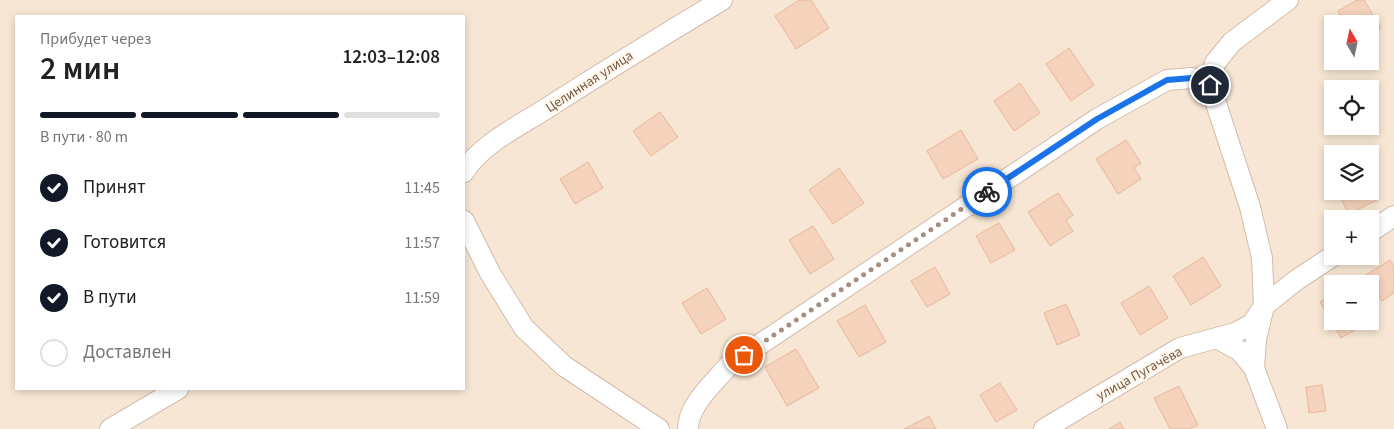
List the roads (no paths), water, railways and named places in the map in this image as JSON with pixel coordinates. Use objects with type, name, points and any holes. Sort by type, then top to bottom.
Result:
[{"type":"street","name":"Целинная улица","points":[[465,170],[470,161],[502,137],[632,54],[722,0]]},
{"type":"street","points":[[1254,368],[1256,339],[1264,306],[1262,258],[1250,207],[1210,85],[1215,63],[1232,42],[1288,0]]},
{"type":"street","points":[[688,429],[688,420],[700,399],[729,365],[1097,119],[1167,80],[1192,78],[1210,85]]},
{"type":"street","points":[[1379,226],[1394,216]]},
{"type":"street","points":[[465,223],[490,273],[524,328],[564,366],[659,429]]},
{"type":"street","name":"улица Пугачёва","points":[[1044,429],[1180,348],[1235,333],[1252,324],[1264,306],[1324,262]]},
{"type":"street","points":[[1217,338],[1240,351],[1254,368],[1277,429]]},
{"type":"street","points":[[110,429],[176,390]]}]
